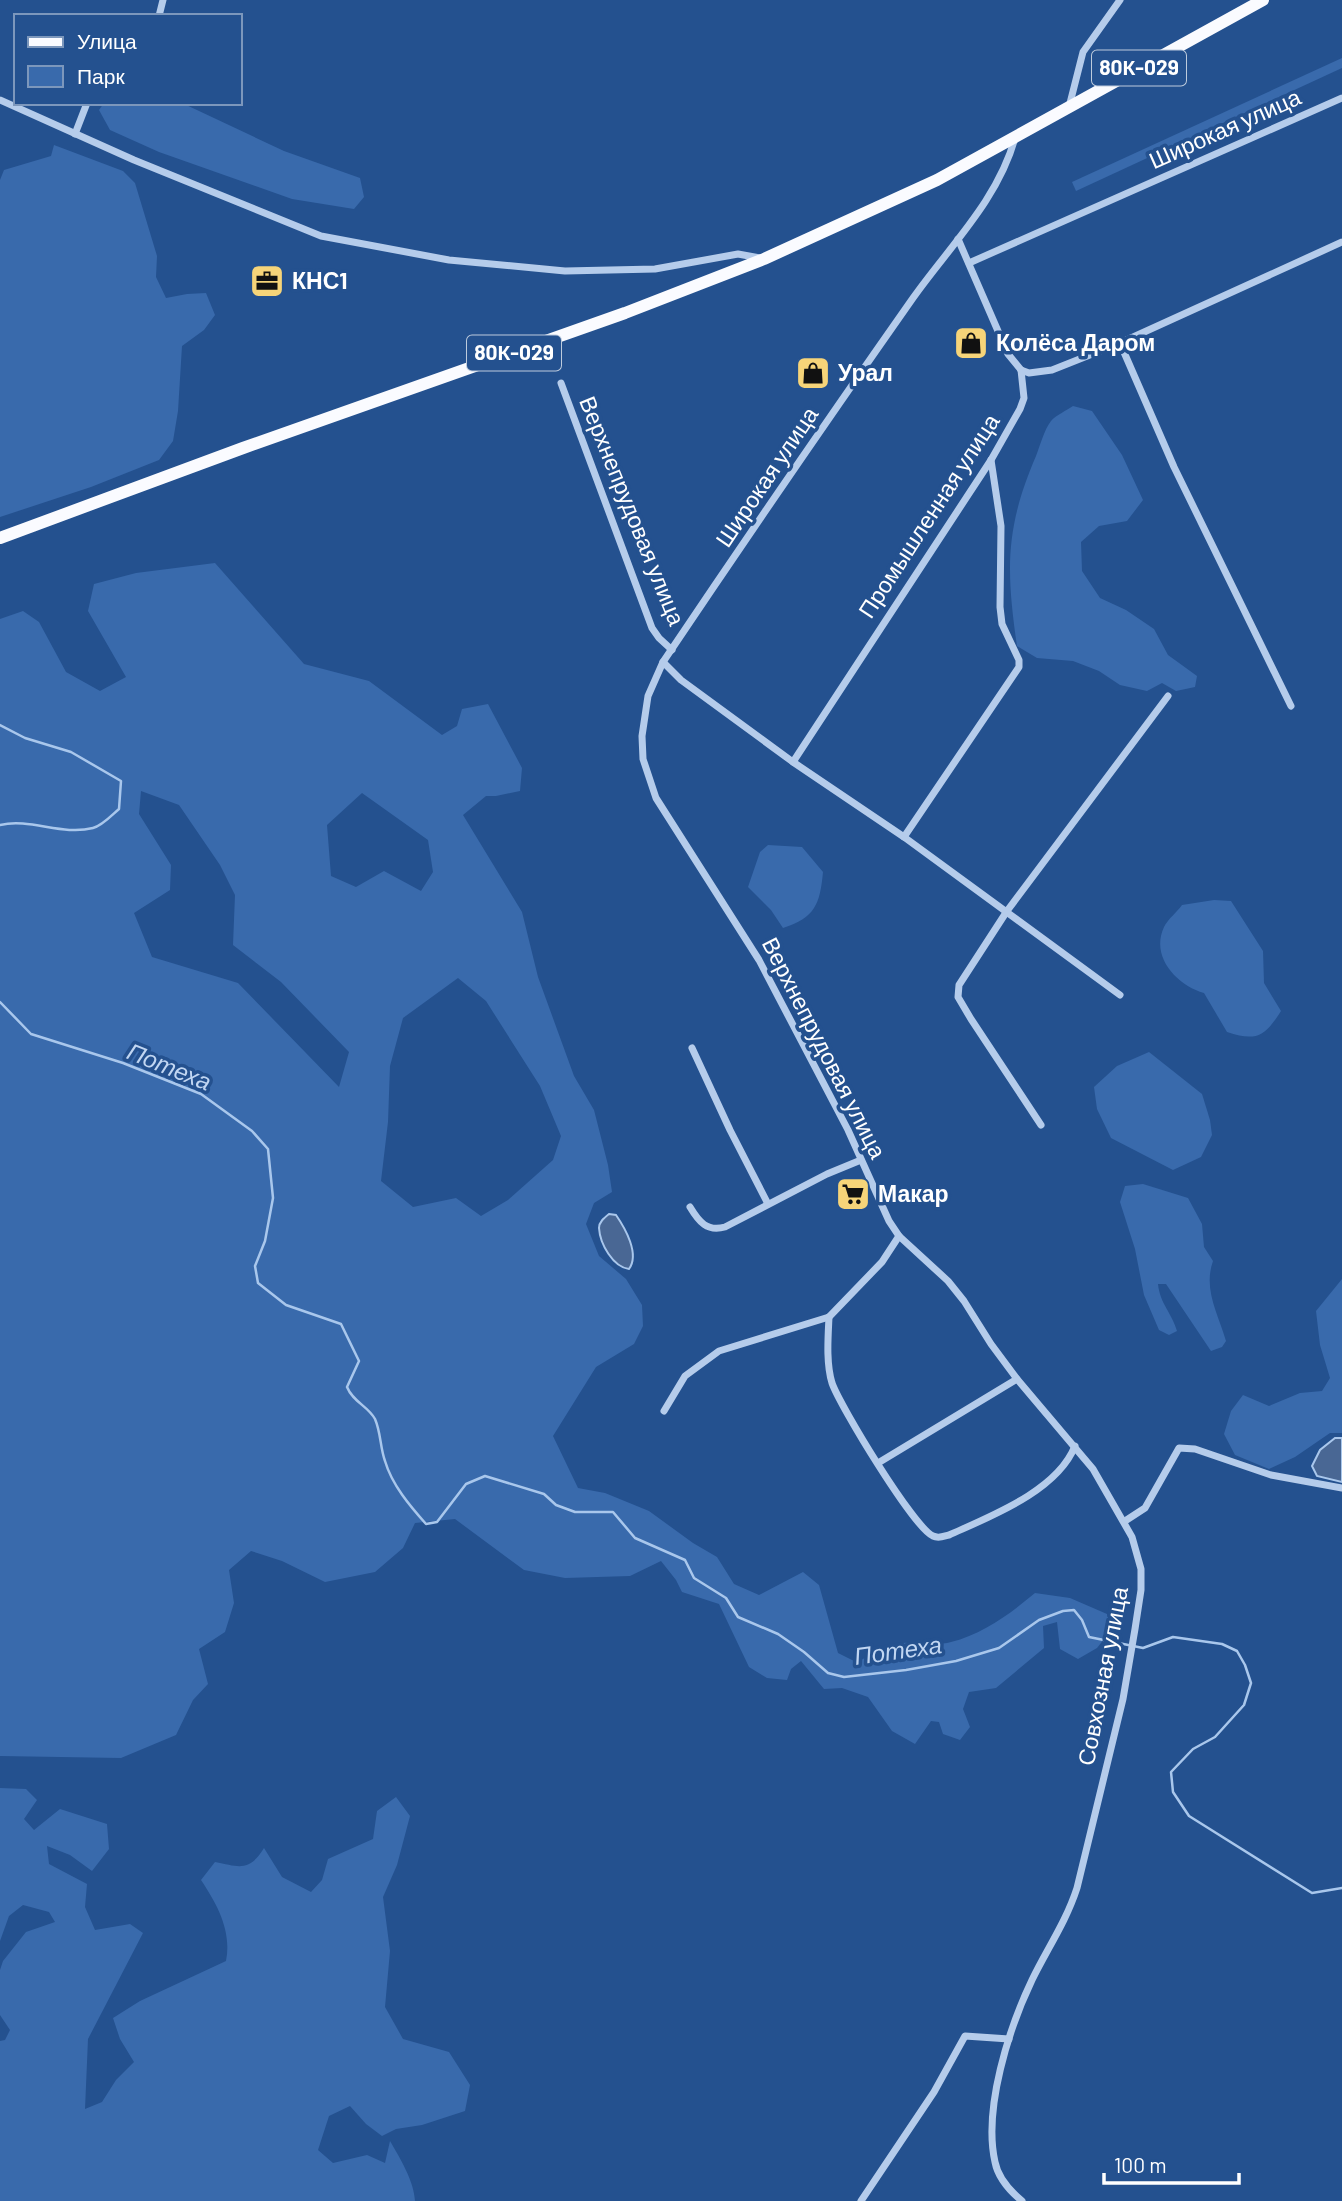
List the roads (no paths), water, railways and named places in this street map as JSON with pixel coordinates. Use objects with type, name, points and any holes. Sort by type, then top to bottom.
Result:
[{"type":"main road","name":"80К-029","points":[[0,538],[625,313],[764,259],[937,180],[1263,0]]},
{"type":"street","points":[[1069,107],[1083,52],[1120,0]]},
{"type":"street","name":"Широкая улица","points":[[969,263],[1342,98]]},
{"type":"street","points":[[0,100],[321,236],[449,260],[565,271],[655,269],[738,254],[764,259]]},
{"type":"street","points":[[75,134],[86,105]]},
{"type":"street","name":"Широкая улица","points":[[663,663],[915,295],[996,185],[1008,161],[1015,137]]},
{"type":"street","points":[[958,239],[1008,354],[1021,370],[1029,373],[1052,370],[1119,343],[1342,242]]},
{"type":"street","points":[[1119,343],[1174,467],[1290,706]]},
{"type":"street","name":"Промышленная улица","points":[[793,762],[991,460],[1024,398],[1021,370]]},
{"type":"street","name":"Верхнепрудовая улица","points":[[561,383],[652,628],[672,650]]},
{"type":"street","points":[[905,837],[1019,667],[1019,660],[1002,624],[1000,509],[991,460]]},
{"type":"street","points":[[663,663],[681,680],[793,762],[905,837],[1120,995]]},
{"type":"street","name":"Верхнепрудовая улица","points":[[663,663],[648,696],[644,715],[643,759],[647,777],[673,828],[759,960],[816,1065],[879,1202],[900,1236],[948,1281],[1017,1379],[1093,1469],[1125,1521]]},
{"type":"street","points":[[1041,1125],[971,1019],[957,991],[1007,911],[1168,695]]},
{"type":"street","points":[[692,1048],[768,1204]]},
{"type":"street","points":[[690,1207],[706,1227],[715,1230],[861,1160]]},
{"type":"street","points":[[664,1411],[685,1376],[719,1351],[829,1317],[882,1262],[900,1236]]},
{"type":"street","points":[[829,1317],[828,1343],[834,1387],[878,1464],[920,1525],[932,1536],[939,1538],[1009,1507],[1061,1470],[1069,1461],[1075,1446]]},
{"type":"street","points":[[878,1464],[1017,1379]]},
{"type":"street","points":[[1125,1521],[1144,1507],[1178,1448],[1195,1449],[1271,1475],[1342,1488]]},
{"type":"street","name":"Совхозная улица","points":[[1022,2201],[1008,2189],[995,2164],[991,2115],[1009,2039],[1031,1983],[1069,1913],[1077,1888],[1123,1699],[1141,1590],[1138,1553],[1125,1521]]},
{"type":"street","points":[[861,2201],[927,2104],[965,2036],[1009,2039]]},
{"type":"waterway","name":"Потеха","points":[[0,725],[25,738],[71,752],[121,781],[119,809],[96,827],[70,830],[12,823],[0,825]]},
{"type":"waterway","name":"Потеха","points":[[0,1002],[31,1034],[123,1063],[201,1094],[252,1131],[268,1149],[273,1198],[265,1241],[255,1266],[258,1283],[286,1305],[341,1324],[359,1361],[347,1387],[375,1419],[388,1470],[397,1487],[426,1524],[437,1522],[466,1484],[485,1476],[544,1494],[556,1505],[575,1512],[613,1512],[635,1538],[685,1560],[694,1578],[726,1598],[738,1617],[778,1634],[828,1673],[844,1677],[956,1661],[999,1648],[1039,1620],[1074,1610],[1082,1620],[1089,1637],[1143,1648],[1173,1637],[1222,1644],[1237,1651],[1245,1665],[1251,1683],[1244,1705],[1215,1737],[1193,1749],[1171,1772],[1173,1792],[1189,1816],[1312,1893],[1342,1888]]},
{"type":"place","name":"КНС1","points":[[267,281]]},
{"type":"place","name":"Колёса Даром","points":[[971,343]]},
{"type":"place","name":"Урал","points":[[813,373]]},
{"type":"place","name":"Макар","points":[[853,1194]]}]
